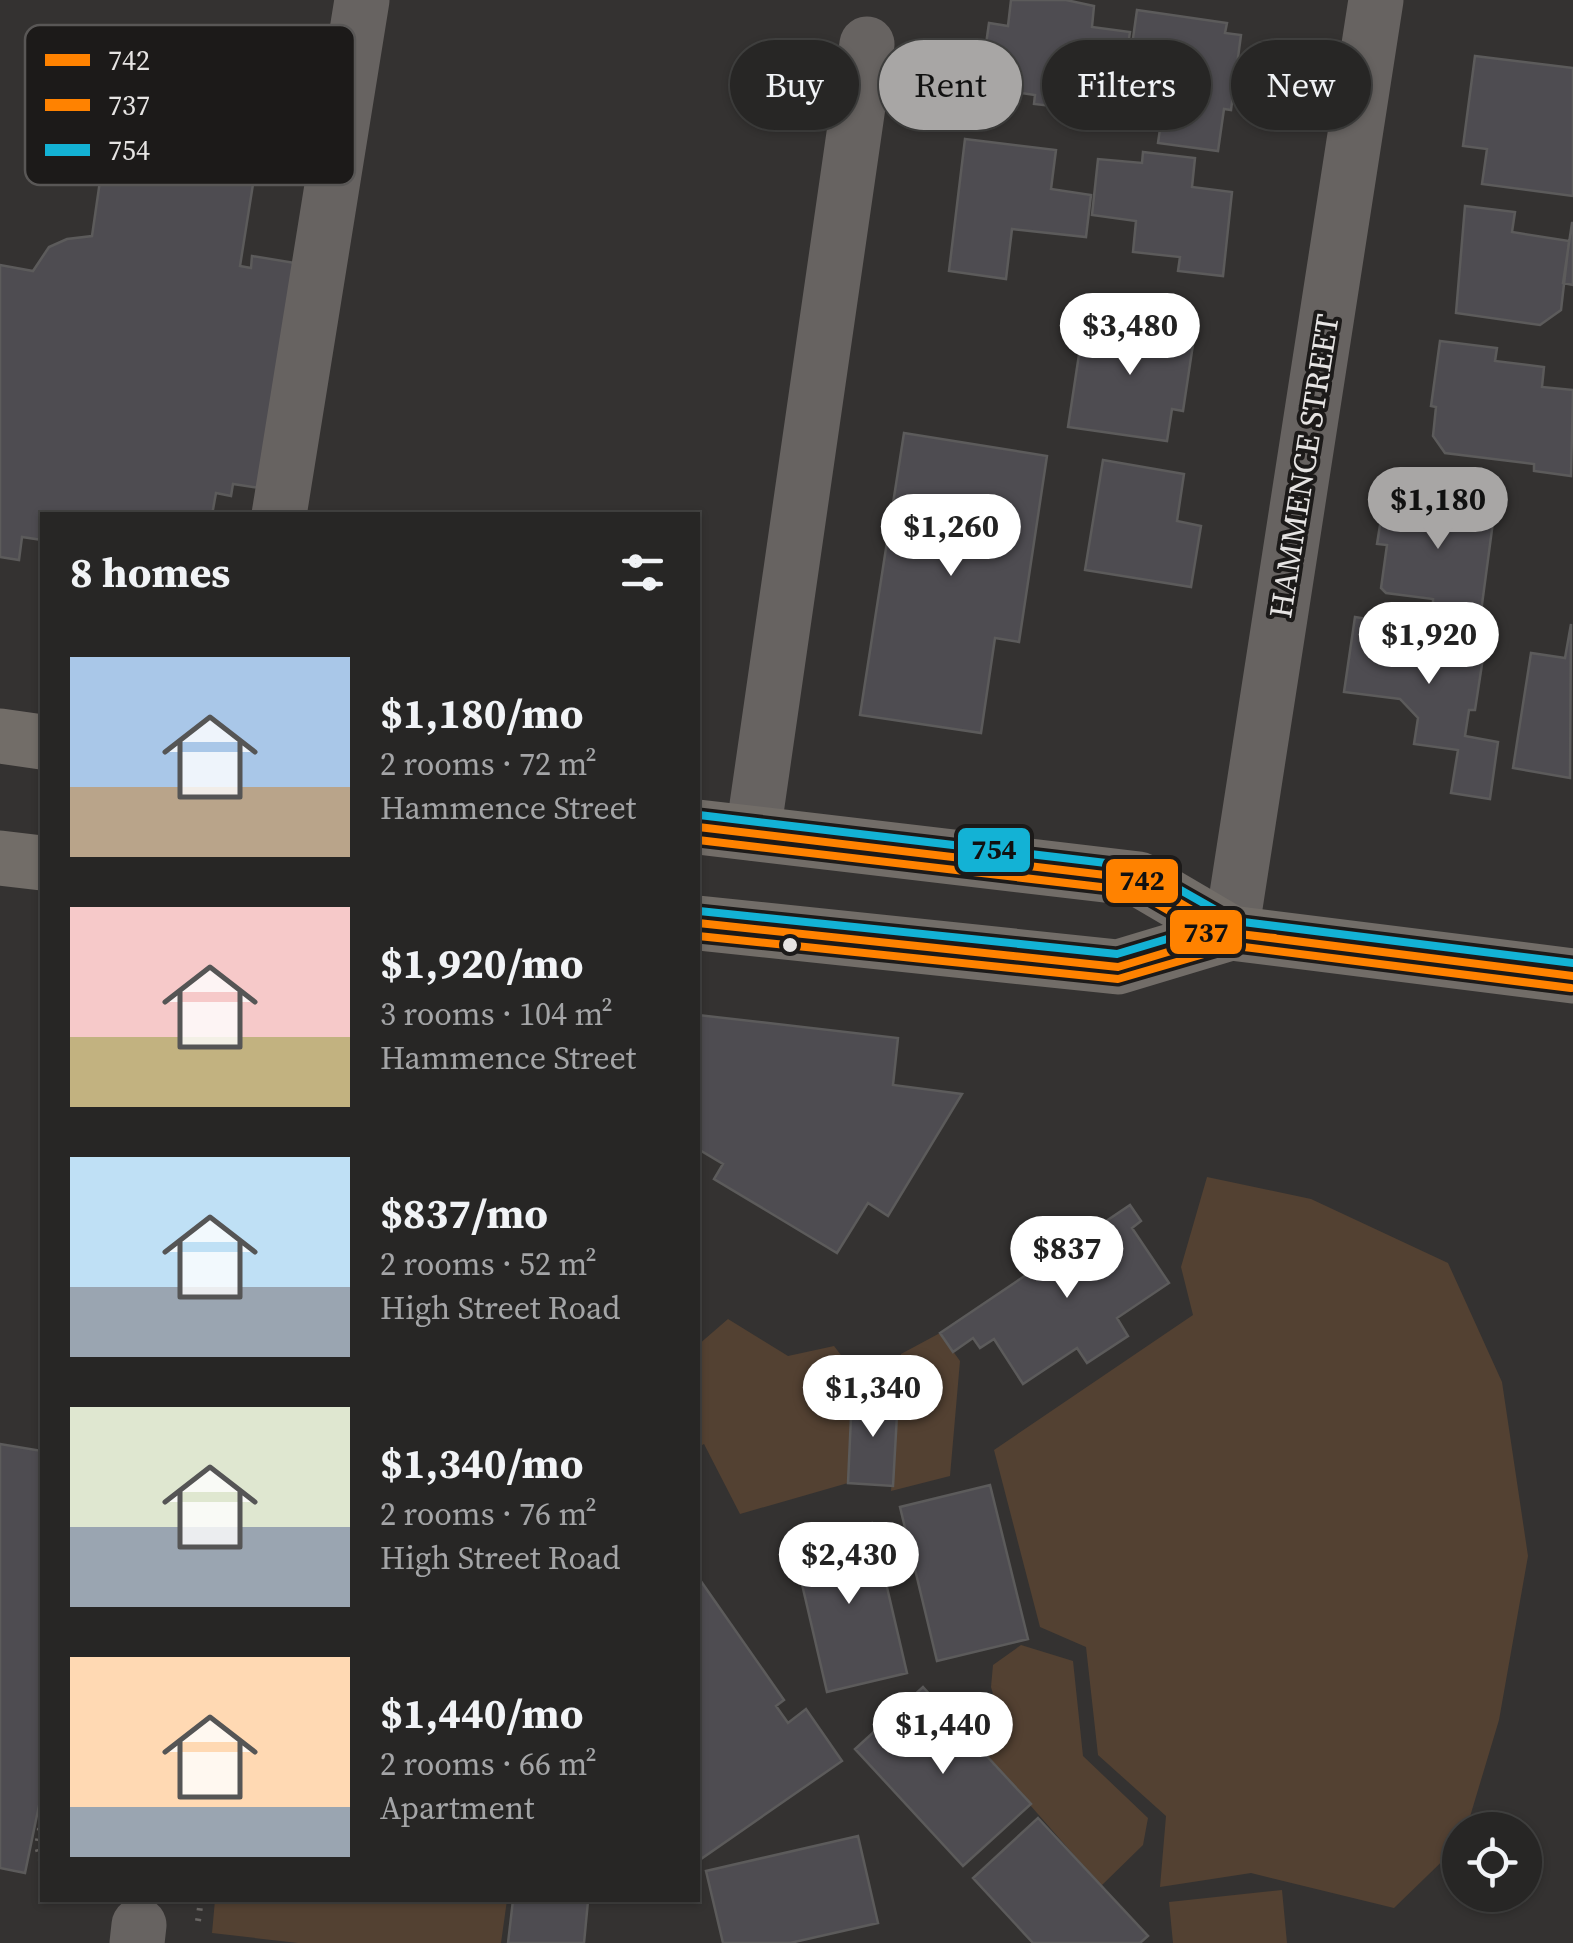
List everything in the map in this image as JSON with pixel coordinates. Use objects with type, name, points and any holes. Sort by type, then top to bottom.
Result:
[{"type":"main road","points":[[0,736],[40,742]]},
{"type":"main road","points":[[700,826],[1140,879],[1232,932],[1573,976]]},
{"type":"main road","points":[[0,858],[40,863]]},
{"type":"main road","points":[[700,923],[1118,966],[1232,932]]},
{"type":"street","points":[[355,43],[362,0]]},
{"type":"street","name":"HAMMENCE STREET","points":[[1232,932],[1376,0]]},
{"type":"street","points":[[753,832],[867,44]]},
{"type":"street","points":[[279,512],[332,185]]},
{"type":"shaded area","points":[[1207,1177],[1311,1199],[1448,1263],[1502,1382],[1528,1556],[1499,1720],[1471,1812],[1442,1812],[1442,1861],[1394,1908],[1251,1873],[1160,1887],[1166,1816],[1098,1755],[1086,1647],[1040,1627],[994,1450],[1193,1315],[1181,1267]]},
{"type":"shaded area","points":[[728,1319],[788,1356],[834,1346],[854,1372],[848,1483],[740,1514],[704,1444],[700,1446],[700,1343]]},
{"type":"shaded area","points":[[940,1333],[960,1361],[950,1476],[891,1491],[901,1354]]},
{"type":"shaded area","points":[[1021,1645],[1073,1661],[1083,1756],[1148,1818],[1143,1845],[1101,1886],[981,1749],[1004,1731],[991,1687],[993,1665]]},
{"type":"shaded area","points":[[1282,1890],[1287,1943],[1173,1943],[1169,1902]]},
{"type":"shaded area","points":[[215,1902],[507,1902],[501,1943],[298,1943],[212,1933]]},
{"type":"building","points":[[1011,0],[1066,0],[1094,6],[1092,27],[1130,32],[1129,40],[1042,40],[1042,105],[1034,104],[1035,95],[1022,93],[1022,40],[987,40],[989,23],[1008,26]]},
{"type":"building","points":[[1137,10],[1227,23],[1225,33],[1241,35],[1240,40],[1231,40],[1231,110],[1224,109],[1218,151],[1158,143],[1160,130],[1211,130],[1211,40],[1133,40]]},
{"type":"building","points":[[1475,56],[1573,68],[1573,196],[1482,184],[1487,149],[1463,146]]},
{"type":"building","points":[[965,139],[1056,150],[1051,189],[1091,195],[1086,237],[1012,229],[1006,279],[949,271]]},
{"type":"building","points":[[1143,152],[1195,158],[1192,187],[1232,192],[1223,276],[1178,271],[1180,257],[1133,252],[1136,221],[1092,215],[1098,159],[1142,163]]},
{"type":"building","points":[[99,185],[253,185],[240,266],[251,268],[252,256],[295,263],[260,488],[233,484],[231,496],[216,493],[213,512],[40,512],[40,540],[22,537],[19,560],[0,557],[0,265],[33,271],[49,247],[67,239],[92,236]]},
{"type":"building","points":[[1465,206],[1515,212],[1512,232],[1569,241],[1561,310],[1540,325],[1456,313]]},
{"type":"building","points":[[1573,223],[1573,285],[1563,283]]},
{"type":"building","points":[[1085,315],[1195,331],[1183,411],[1172,409],[1167,441],[1068,427]]},
{"type":"building","points":[[1440,341],[1497,348],[1495,361],[1544,367],[1542,387],[1573,390],[1571,476],[1534,471],[1534,464],[1445,453],[1433,436],[1436,407],[1431,406]]},
{"type":"building","points":[[904,433],[1047,456],[1019,642],[995,638],[981,733],[860,715]]},
{"type":"building","points":[[1103,460],[1184,474],[1177,521],[1201,526],[1191,587],[1085,570]]},
{"type":"building","points":[[1406,495],[1495,507],[1481,612],[1433,605],[1433,599],[1386,593],[1381,588],[1387,545],[1377,544],[1381,519],[1403,522]]},
{"type":"building","points":[[1355,617],[1431,629],[1433,617],[1488,625],[1475,710],[1469,710],[1465,736],[1498,742],[1490,799],[1451,793],[1458,750],[1414,744],[1418,718],[1400,699],[1344,692]]},
{"type":"building","points":[[1571,624],[1570,778],[1513,768],[1531,653],[1565,658]]},
{"type":"building","points":[[700,1015],[898,1038],[893,1085],[962,1094],[888,1216],[868,1203],[837,1253],[714,1179],[723,1164],[700,1150]]},
{"type":"building","points":[[1130,1205],[1141,1221],[1132,1228],[1169,1283],[1117,1318],[1128,1336],[1087,1363],[1077,1348],[1023,1384],[994,1339],[980,1348],[973,1338],[953,1352],[940,1333]]},
{"type":"building","points":[[852,1395],[898,1397],[893,1486],[848,1483]]},
{"type":"building","points":[[0,1444],[40,1451],[40,1801],[25,1873],[0,1868]]},
{"type":"building","points":[[990,1485],[1028,1639],[937,1661],[900,1507]]},
{"type":"building","points":[[872,1523],[907,1673],[827,1692],[792,1541]]},
{"type":"building","points":[[700,1580],[784,1700],[776,1706],[788,1723],[806,1709],[842,1761],[700,1860]]},
{"type":"building","points":[[923,1687],[1031,1804],[963,1866],[855,1749]]},
{"type":"building","points":[[1038,1818],[1148,1936],[1140,1943],[1033,1943],[973,1878]]},
{"type":"building","points":[[858,1836],[878,1923],[790,1943],[723,1943],[706,1871]]},
{"type":"building","points":[[513,1902],[588,1902],[584,1943],[508,1943]]},
{"type":"transit line","name":"754","points":[[700,815],[1140,867],[1235,921],[1573,963]]},
{"type":"transit line","name":"742","points":[[700,827],[1139,879],[1231,933],[1573,976]]},
{"type":"transit line","name":"737","points":[[700,840],[1135,891],[1228,945],[1571,988]]},
{"type":"transit line","name":"754","points":[[700,911],[1117,954],[1227,921]]},
{"type":"transit line","name":"742","points":[[700,923],[1118,967],[1231,933],[1275,938]]},
{"type":"transit line","name":"737","points":[[700,936],[1118,979],[1235,945]]}]
